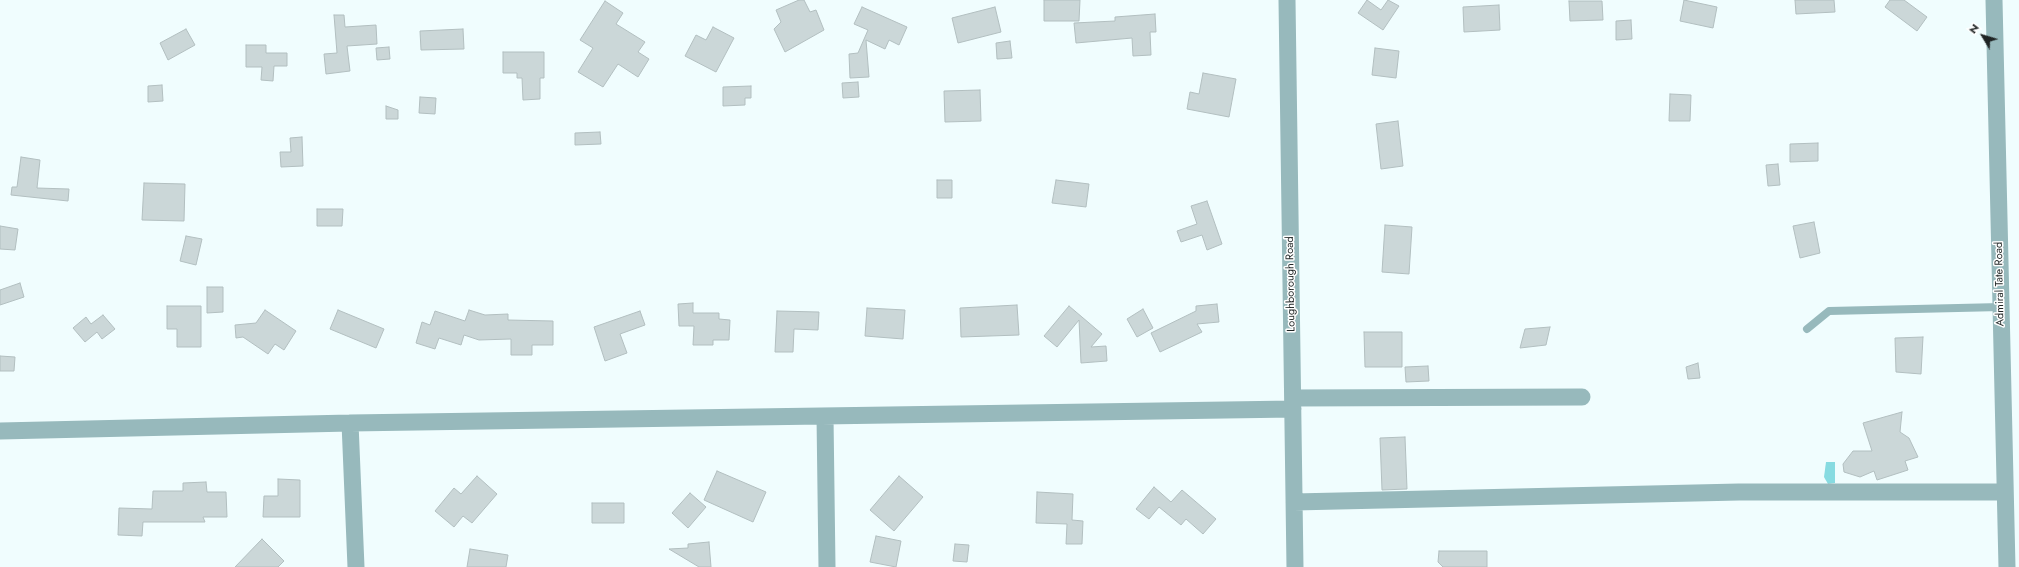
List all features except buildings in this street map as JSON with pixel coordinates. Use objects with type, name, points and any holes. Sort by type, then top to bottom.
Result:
[{"type":"street","name":"Loughborough Road","points":[[1287,0],[1295,567]]},
{"type":"street","name":"Admiral Tate Road","points":[[1994,0],[2007,567]]},
{"type":"street","points":[[0,431],[350,423],[825,416],[1293,403],[1582,398]]},
{"type":"street","points":[[825,416],[827,567]]},
{"type":"street","points":[[350,423],[356,567]]},
{"type":"street","points":[[1294,502],[1740,492],[2005,492]]},
{"type":"lane","points":[[1807,329],[1829,311],[2001,307]]},
{"type":"water","points":[[1826,462],[1835,462],[1835,483],[1828,484],[1824,477]]}]
